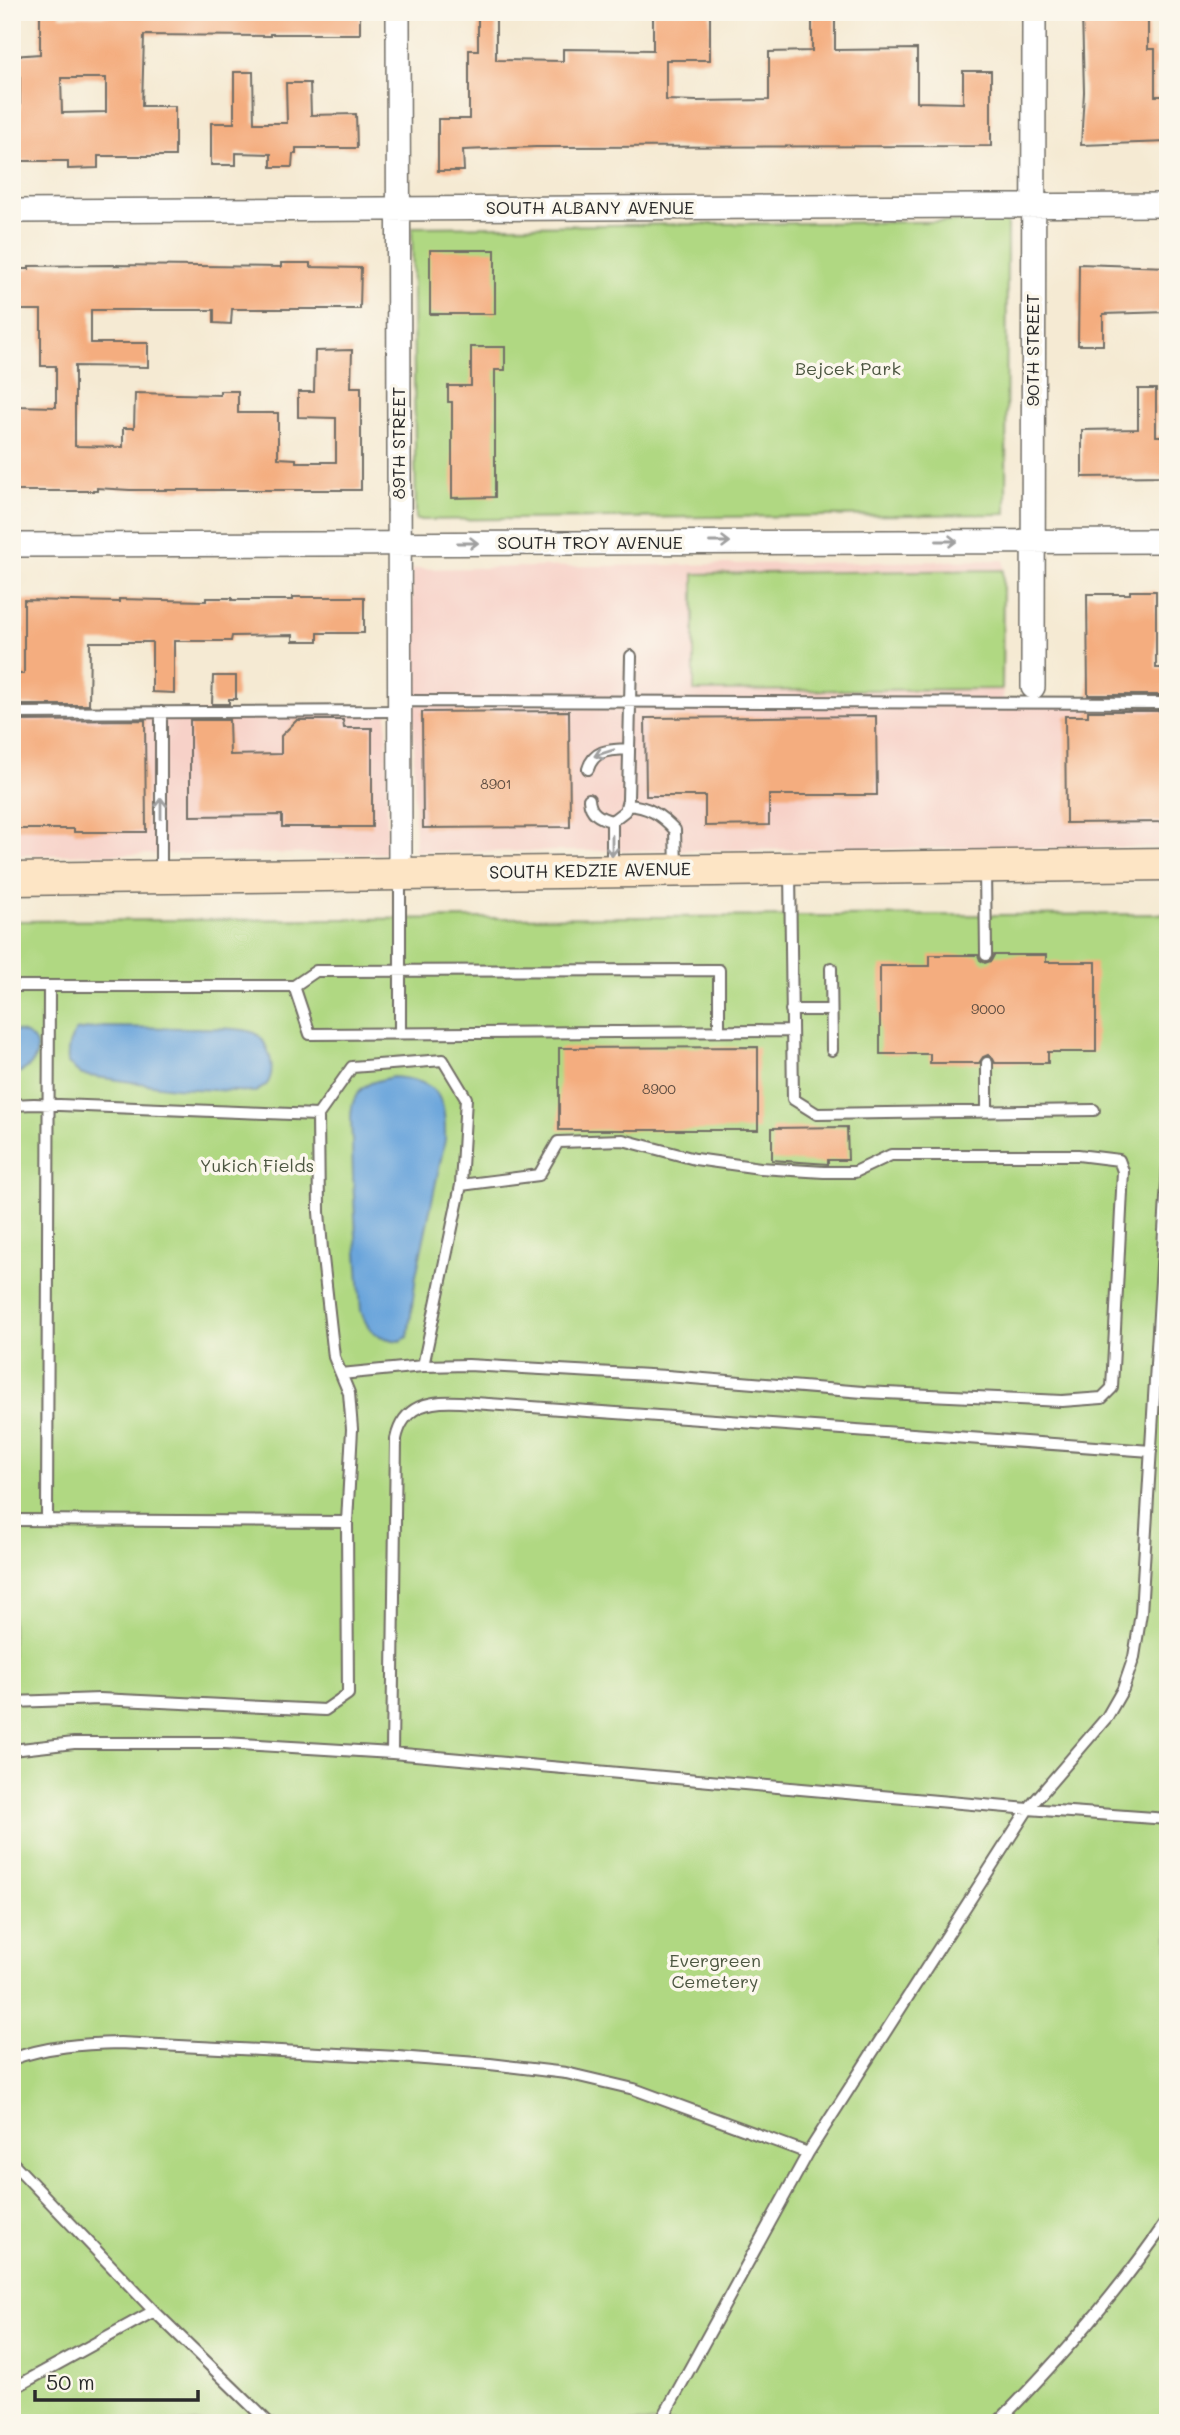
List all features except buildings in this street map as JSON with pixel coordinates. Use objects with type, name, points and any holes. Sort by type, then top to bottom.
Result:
[{"type":"main road","name":"SOUTH KEDZIE AVENUE","points":[[12,879],[1168,864]]},
{"type":"street","name":"89TH STREET","points":[[398,12],[400,873]]},
{"type":"street","name":"90TH STREET","points":[[1033,687],[1034,12]]},
{"type":"street","name":"SOUTH ALBANY AVENUE","points":[[12,211],[1168,205]]},
{"type":"street","name":"SOUTH TROY AVENUE","points":[[12,545],[1168,541]]},
{"type":"lane","points":[[612,821],[625,811],[627,805],[631,656]]},
{"type":"lane","points":[[12,713],[630,702],[1168,703]]},
{"type":"lane","points":[[161,712],[161,877]]},
{"type":"lane","points":[[588,769],[593,757],[599,752],[629,748]]},
{"type":"lane","points":[[589,799],[594,813],[612,821]]},
{"type":"lane","points":[[627,805],[650,809],[662,816],[675,830],[676,870]]},
{"type":"lane","points":[[612,821],[612,871]]},
{"type":"lane","points":[[985,866],[986,955]]},
{"type":"lane","points":[[790,868],[793,1099],[817,1114],[1094,1110]]},
{"type":"lane","points":[[400,873],[400,1033]]},
{"type":"lane","points":[[831,968],[832,1050]]},
{"type":"lane","points":[[12,986],[294,986],[316,971],[719,970],[719,1031]]},
{"type":"lane","points":[[47,1519],[49,986]]},
{"type":"lane","points":[[294,986],[310,1034],[792,1031]]},
{"type":"lane","points":[[791,1010],[831,1010]]},
{"type":"lane","points":[[12,1702],[100,1699],[325,1710],[348,1694],[347,1522],[352,1429],[349,1393],[334,1357],[320,1224],[318,1115],[352,1067],[443,1060],[466,1098],[461,1185],[423,1366]]},
{"type":"lane","points":[[987,1063],[987,1111]]},
{"type":"lane","points":[[12,1105],[318,1115]]},
{"type":"lane","points":[[341,1374],[423,1366],[481,1366],[863,1392],[1062,1401],[1101,1398],[1112,1388],[1123,1171],[1119,1160],[1078,1155],[891,1156],[855,1172],[824,1172],[760,1168],[695,1159],[623,1140],[558,1142],[539,1175],[461,1185]]},
{"type":"lane","points":[[660,2423],[807,2153],[1028,1810],[1107,1717],[1124,1689],[1134,1657],[1141,1613],[1168,1165]]},
{"type":"lane","points":[[392,1753],[396,1439],[405,1416],[427,1404],[460,1402],[1151,1451]]},
{"type":"lane","points":[[12,1520],[347,1522]]},
{"type":"lane","points":[[12,1750],[74,1743],[224,1742],[392,1753],[1028,1810],[1168,1819]]},
{"type":"lane","points":[[12,2059],[75,2044],[120,2043],[490,2064],[566,2073],[634,2089],[807,2153]]},
{"type":"lane","points":[[12,2162],[154,2311],[269,2423]]},
{"type":"lane","points":[[997,2423],[1099,2312],[1168,2220]]},
{"type":"lane","points":[[12,2389],[154,2311]]},
{"type":"shaded area","points":[[1004,560],[1003,702],[1168,703],[1168,847],[415,852],[412,569]]},
{"type":"shaded area","points":[[387,711],[387,853],[12,855],[12,713]]},
{"type":"green space","name":"Bejcek Park","points":[[1007,221],[1006,514],[416,520],[412,227]]},
{"type":"green space","points":[[1003,570],[1002,689],[694,691],[694,574]]},
{"type":"green space","name":"Evergreen Cemetery","points":[[1168,914],[1168,2423],[12,2423],[12,921]]},
{"type":"water","points":[[101,1027],[225,1028],[252,1032],[261,1039],[268,1051],[270,1078],[266,1085],[255,1092],[174,1088],[82,1075],[68,1064],[70,1043],[76,1031]]},
{"type":"water","points":[[12,1031],[31,1037],[37,1050],[31,1065],[12,1075]]},
{"type":"water","points":[[393,1077],[421,1082],[430,1087],[441,1102],[445,1125],[445,1140],[416,1276],[408,1337],[400,1341],[375,1333],[367,1325],[361,1311],[351,1126],[352,1107],[359,1092],[372,1083]]},
{"type":"park label","name":"Yukich Fields","points":[[257,1166]]}]
